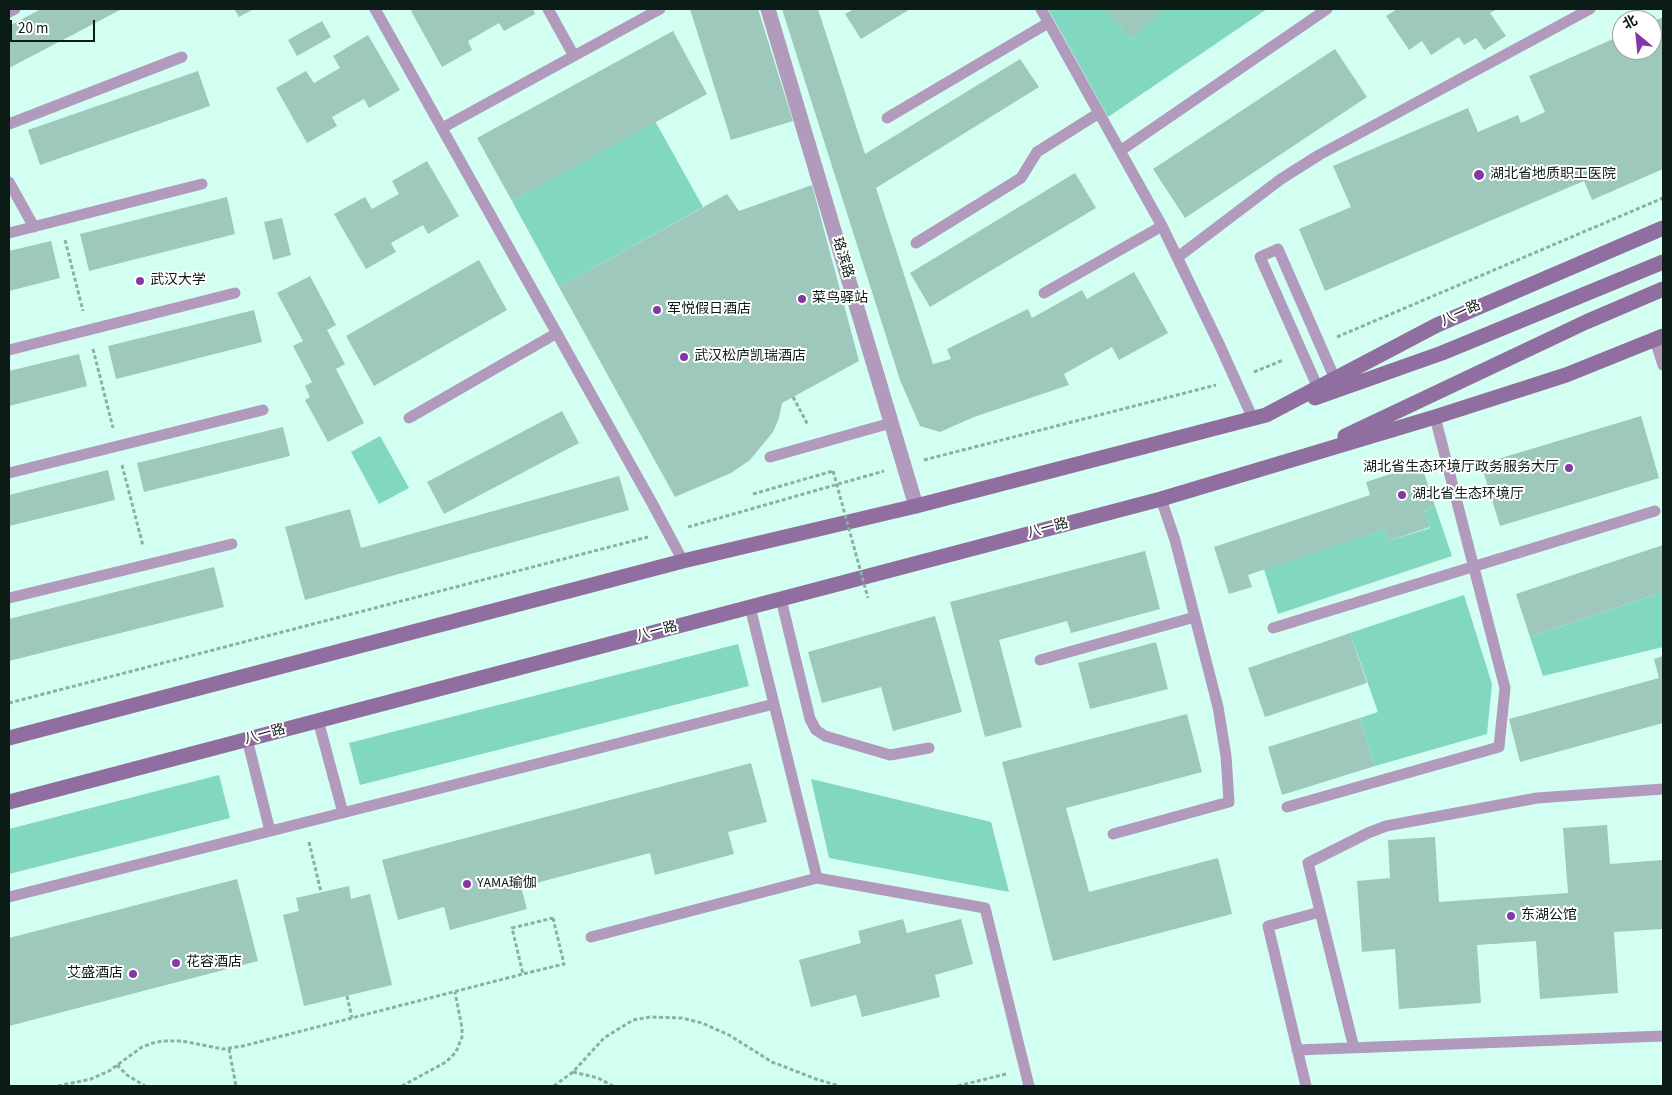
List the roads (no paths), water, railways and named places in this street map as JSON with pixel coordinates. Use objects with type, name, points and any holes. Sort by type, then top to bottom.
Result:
[{"type":"main road","name":"八一路","points":[[1259,417],[1445,321],[1663,228]]},
{"type":"main road","name":"八一路","points":[[9,738],[683,561],[916,506],[1259,417],[1442,353],[1663,262]]},
{"type":"main road","name":"八一路","points":[[1303,456],[1586,322],[1663,289]]},
{"type":"main road","name":"八一路","points":[[9,802],[1161,499],[1435,417],[1566,375],[1659,338]]},
{"type":"street","name":"珞滨路","points":[[768,9],[916,506]]},
{"type":"lane","points":[[9,12],[15,9]]},
{"type":"lane","points":[[376,9],[683,561]]},
{"type":"lane","points":[[548,9],[574,56]]},
{"type":"lane","points":[[442,128],[660,9]]},
{"type":"lane","points":[[1041,9],[1162,226],[1235,380],[1259,417]]},
{"type":"lane","points":[[1120,151],[1327,9]]},
{"type":"lane","points":[[1178,257],[1280,179],[1319,154],[1590,9]]},
{"type":"lane","points":[[886,118],[1048,23]]},
{"type":"lane","points":[[9,124],[182,57]]},
{"type":"lane","points":[[916,243],[1021,178],[1037,152],[1099,113]]},
{"type":"lane","points":[[9,182],[34,227]]},
{"type":"lane","points":[[9,233],[202,184]]},
{"type":"lane","points":[[1044,293],[1162,226]]},
{"type":"lane","points":[[1318,388],[1260,257],[1278,249],[1335,379]]},
{"type":"lane","points":[[9,350],[235,293]]},
{"type":"lane","points":[[409,418],[557,333]]},
{"type":"lane","points":[[1659,338],[1663,365]]},
{"type":"lane","points":[[9,473],[263,410]]},
{"type":"lane","points":[[1287,807],[1499,747],[1505,688],[1435,417]]},
{"type":"lane","points":[[770,457],[891,423]]},
{"type":"lane","points":[[1113,834],[1229,802],[1226,756],[1218,707],[1175,540],[1161,499]]},
{"type":"lane","points":[[1273,628],[1654,512]]},
{"type":"lane","points":[[9,598],[232,544]]},
{"type":"lane","points":[[781,599],[810,719],[816,730],[825,736],[890,755],[928,748]]},
{"type":"lane","points":[[750,607],[817,878]]},
{"type":"lane","points":[[1040,660],[1195,617]]},
{"type":"lane","points":[[9,897],[774,704]]},
{"type":"lane","points":[[318,720],[343,813]]},
{"type":"lane","points":[[247,739],[270,831]]},
{"type":"lane","points":[[1354,1048],[1308,863],[1386,826],[1537,798],[1663,789]]},
{"type":"lane","points":[[591,937],[817,878],[985,908],[1029,1086]]},
{"type":"lane","points":[[1306,1086],[1268,926],[1320,912]]},
{"type":"lane","points":[[1297,1050],[1663,1036]]},
{"type":"place","name":"湖北省地质职工医院","points":[[1479,175]]},
{"type":"place","name":"武汉大学","points":[[140,281]]},
{"type":"place","name":"菜鸟驿站","points":[[802,299]]},
{"type":"place","name":"军悦假日酒店","points":[[657,310]]},
{"type":"place","name":"武汉松庐凯瑞酒店","points":[[684,357]]},
{"type":"place","name":"湖北省生态环境厅政务服务大厅","points":[[1569,468]]},
{"type":"place","name":"湖北省生态环境厅","points":[[1402,495]]},
{"type":"place","name":"YAMA瑜伽","points":[[467,884]]},
{"type":"place","name":"东湖公馆","points":[[1511,916]]},
{"type":"place","name":"花容酒店","points":[[176,963]]},
{"type":"place","name":"艾盛酒店","points":[[133,974]]}]
